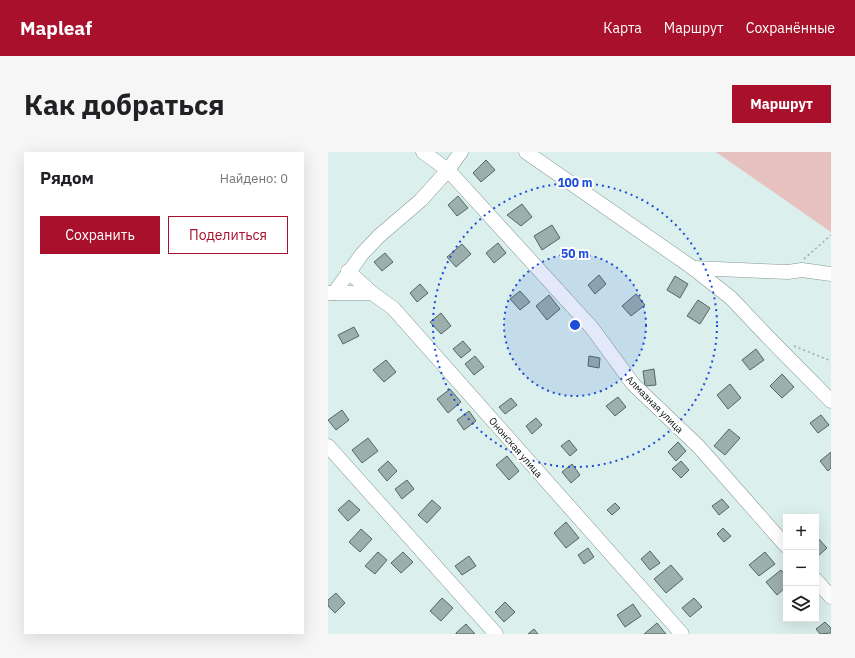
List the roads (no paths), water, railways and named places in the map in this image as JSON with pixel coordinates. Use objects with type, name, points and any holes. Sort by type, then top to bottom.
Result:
[{"type":"street","name":"Алмазная улица","points":[[423,152],[448,170],[592,328],[629,380],[699,447],[783,543]]},
{"type":"street","points":[[331,293],[379,236],[421,200],[448,170],[461,152]]},
{"type":"street","points":[[526,152],[693,268],[732,298],[831,401]]},
{"type":"street","points":[[693,268],[788,272],[802,270],[831,274]]},
{"type":"street","name":"Ононская улица","points":[[348,271],[372,293],[384,300],[402,318],[682,634]]},
{"type":"street","points":[[331,293],[372,293]]},
{"type":"street","points":[[328,446],[496,634]]},
{"type":"street","points":[[819,583],[831,597]]}]
